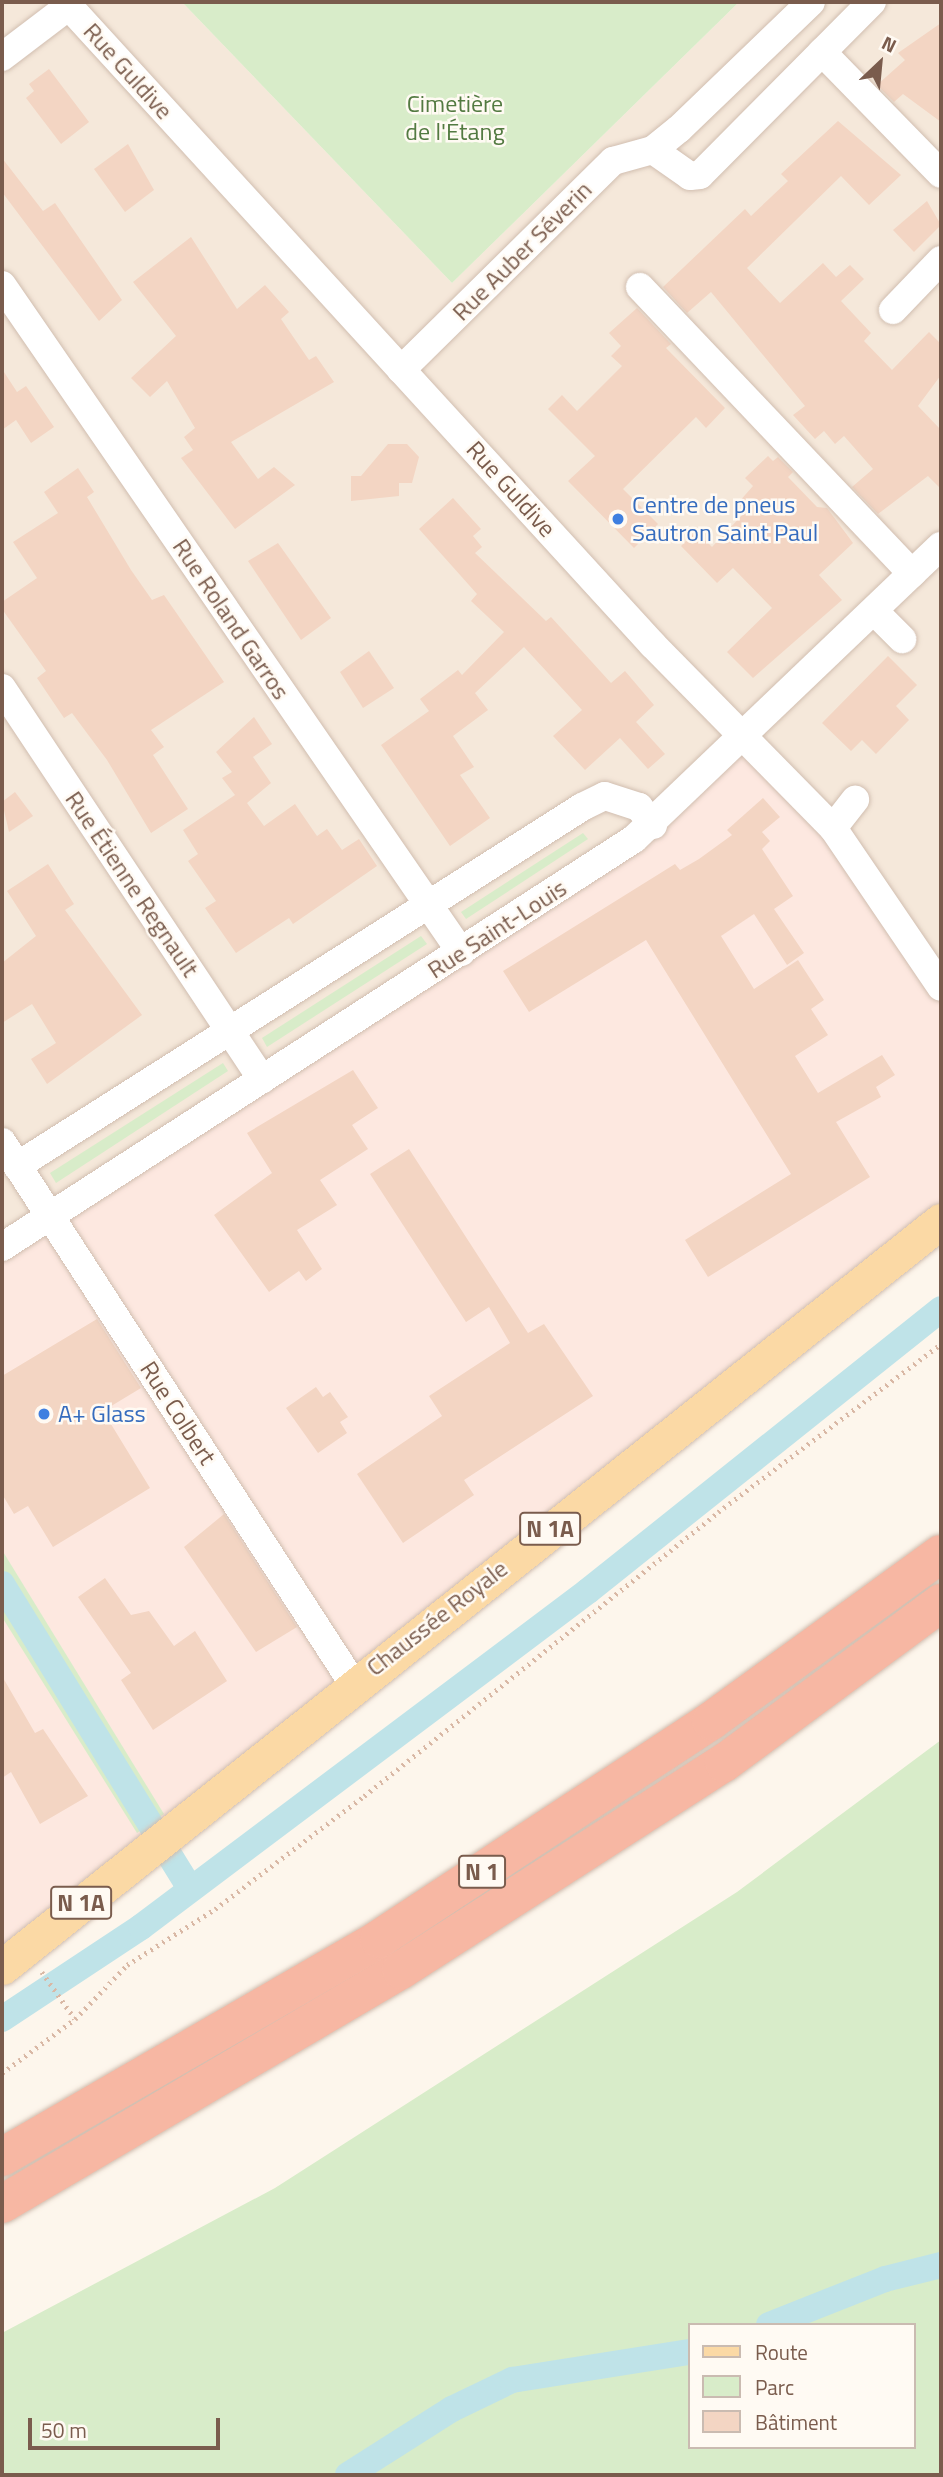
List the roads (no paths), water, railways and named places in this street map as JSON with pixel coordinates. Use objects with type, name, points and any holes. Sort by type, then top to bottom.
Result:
[{"type":"highway","name":"N 1","points":[[2,2157],[379,1939],[711,1721],[941,1554]]},
{"type":"highway","name":"N 1","points":[[2,2204],[401,1970],[724,1763],[941,1602]]},
{"type":"main road","name":"Chaussée Royale","points":[[2,1967],[941,1221]]},
{"type":"street","name":"Rue Auber Séverin","points":[[401,370],[613,161],[653,150],[811,2]]},
{"type":"street","points":[[653,150],[690,176],[700,175],[872,2]]},
{"type":"street","points":[[2,57],[67,4]]},
{"type":"street","name":"Rue Guldive","points":[[67,4],[743,739],[833,828],[941,988]]},
{"type":"street","points":[[822,52],[941,174]]},
{"type":"street","points":[[893,310],[941,260]]},
{"type":"street","name":"Rue Roland Garros","points":[[2,285],[461,952]]},
{"type":"street","points":[[640,287],[912,574]]},
{"type":"street","name":"Rue Saint-Louis","points":[[2,1247],[461,952],[653,825],[941,546]]},
{"type":"street","points":[[874,611],[902,639]]},
{"type":"street","name":"Rue Étienne Regnault","points":[[2,688],[262,1080]]},
{"type":"street","points":[[18,1166],[428,905],[606,796],[639,807],[653,825]]},
{"type":"street","points":[[833,828],[855,800]]},
{"type":"street","name":"Rue Colbert","points":[[2,1142],[354,1685]]},
{"type":"waterway","points":[[2,2019],[141,1927],[588,1591],[941,1309]]},
{"type":"waterway","points":[[2,1584],[189,1887]]},
{"type":"waterway","points":[[774,2323],[885,2279],[941,2265]]},
{"type":"waterway","points":[[348,2475],[452,2409],[512,2380],[688,2352]]},
{"type":"place","name":"Centre de pneus Sautron Saint Paul","points":[[618,519]]},
{"type":"place","name":"A+ Glass","points":[[44,1414]]},
{"type":"park label","name":"Cimetière de l'Étang","points":[[455,118]]}]
